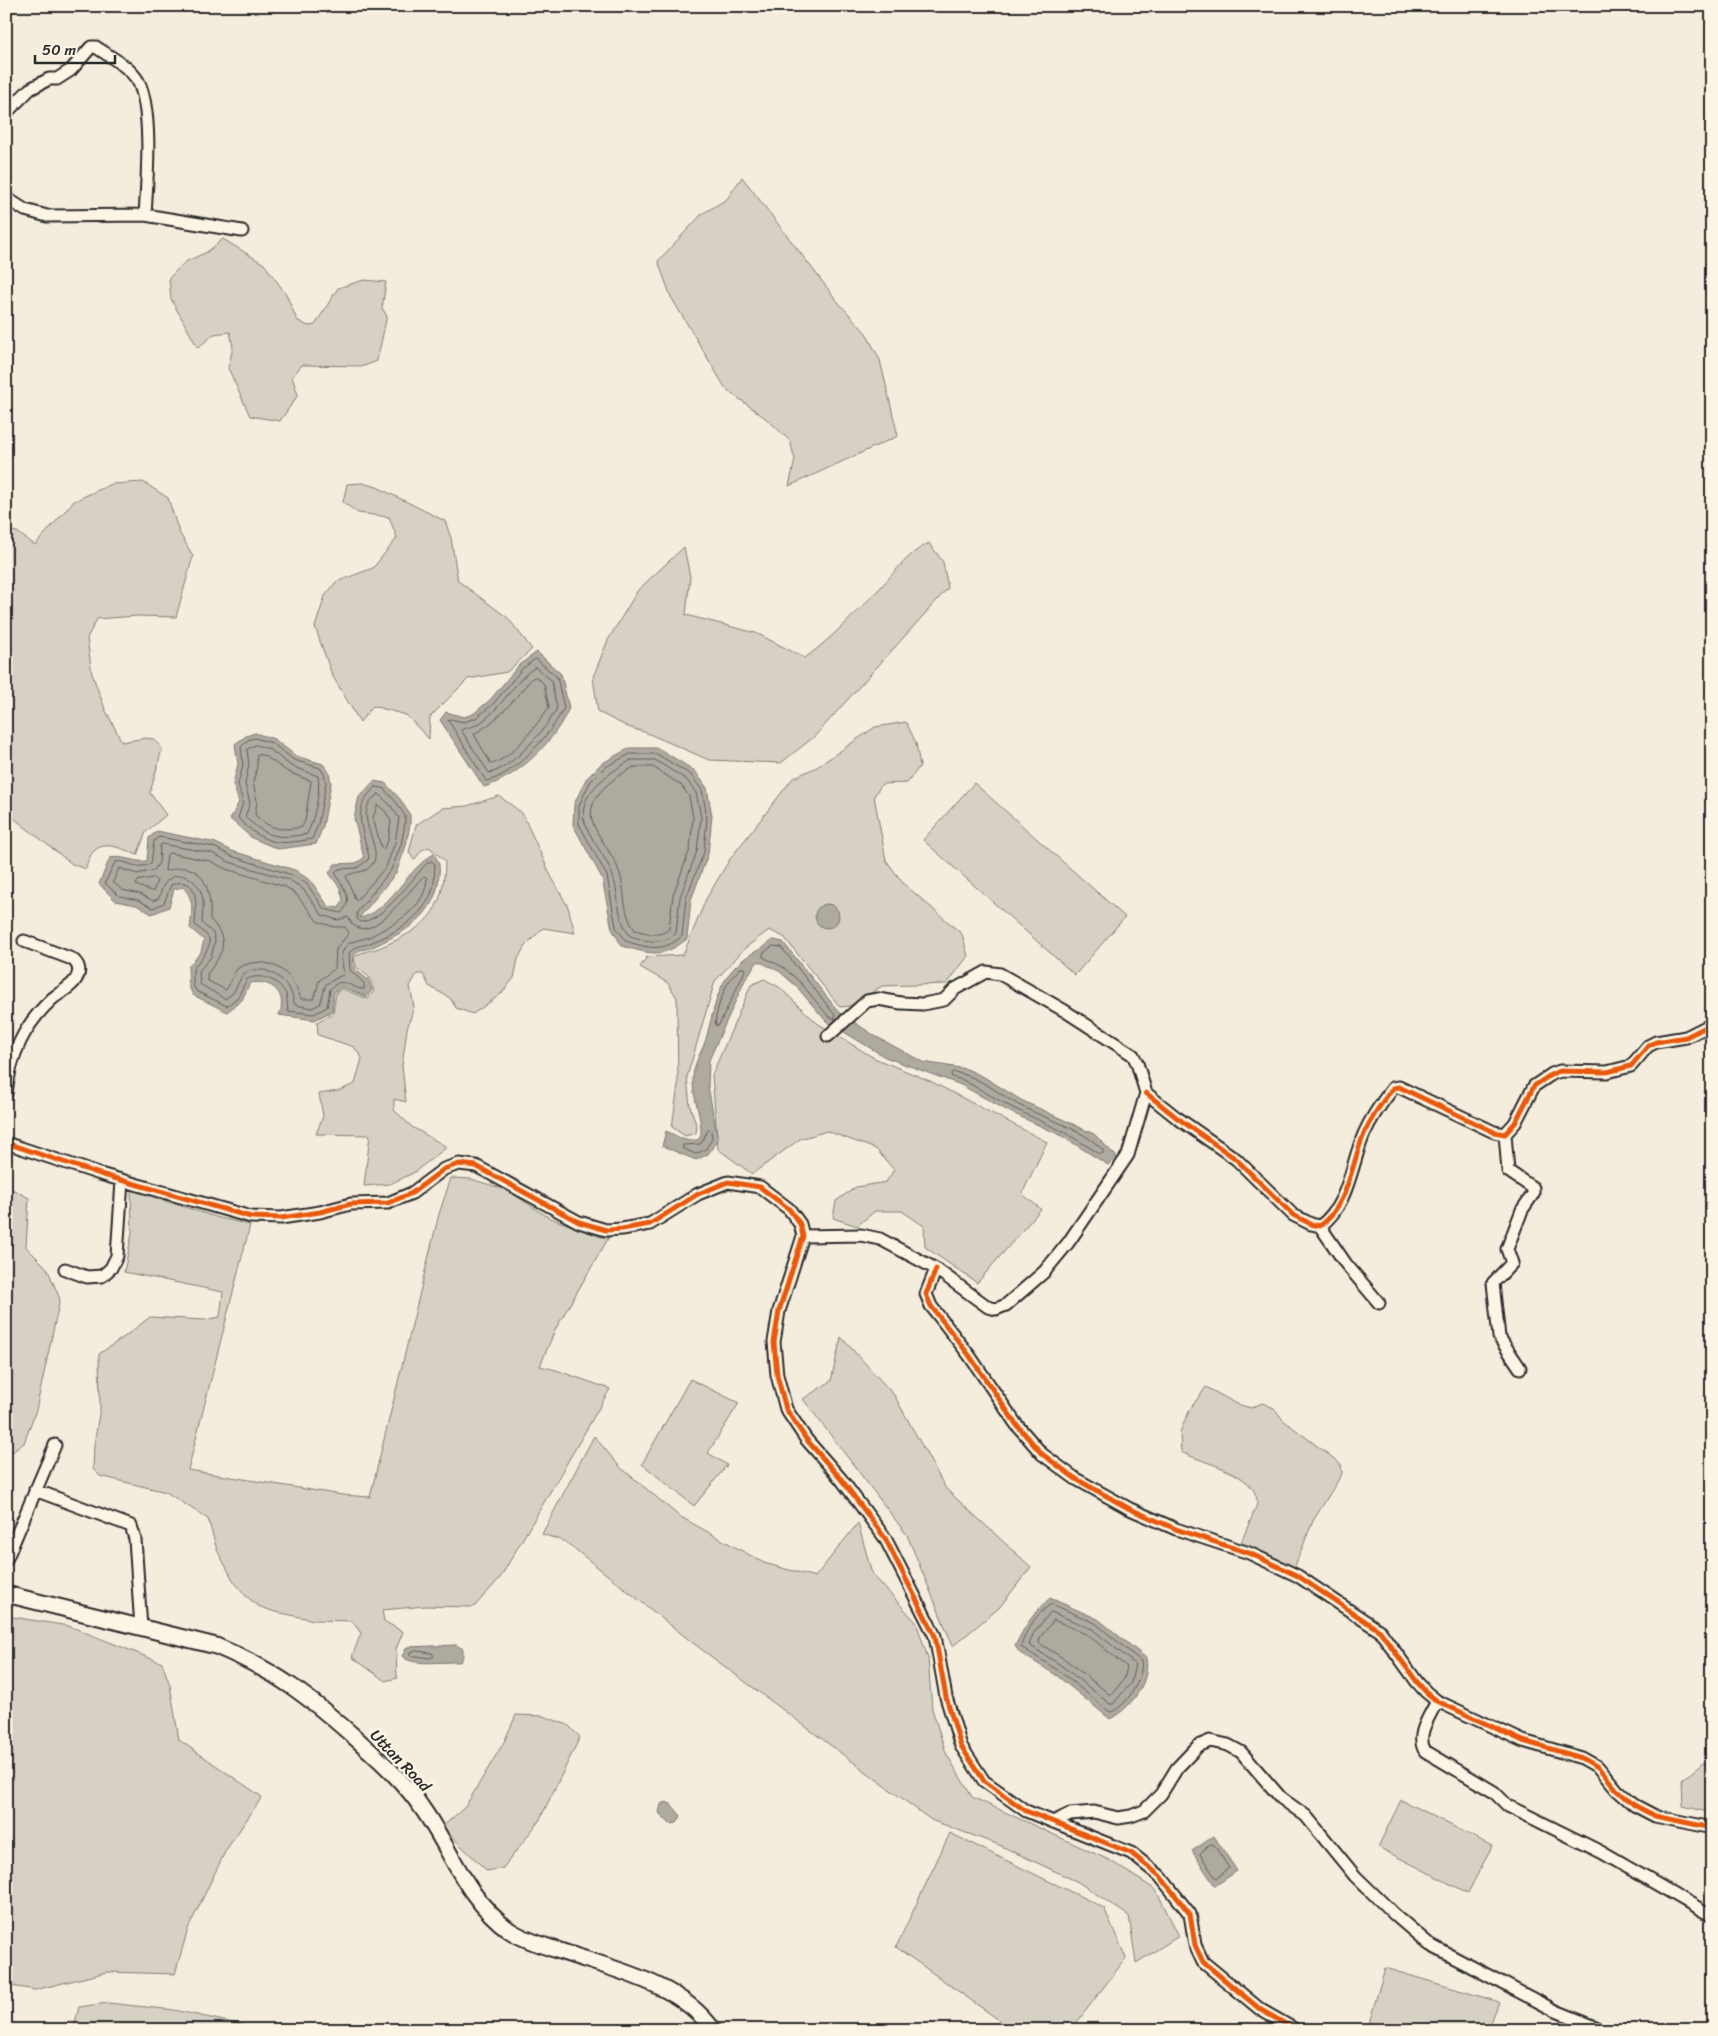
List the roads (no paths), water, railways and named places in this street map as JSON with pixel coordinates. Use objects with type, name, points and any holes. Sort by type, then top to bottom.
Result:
[{"type":"main road","name":"Uttan Road","points":[[6,1594],[216,1646],[246,1658],[282,1678],[330,1715],[374,1754],[411,1793],[436,1829],[471,1892],[493,1918],[511,1932],[532,1941],[610,1967],[660,1988],[695,2008],[713,2030]]},
{"type":"street","points":[[6,113],[30,89],[44,81],[56,79],[71,70],[90,47],[96,47],[126,68],[137,80],[145,99],[148,161],[145,215]]},
{"type":"street","points":[[6,198],[25,210],[47,216],[145,215],[242,231]]},
{"type":"street","points":[[6,1094],[12,1061],[18,1042],[40,1010],[55,996],[73,984],[79,971],[78,965],[72,959],[24,941]]},
{"type":"street","points":[[803,1236],[861,1235],[880,1239],[936,1269],[988,1307],[996,1309],[1006,1305],[1044,1272],[1068,1243],[1118,1171],[1128,1154],[1146,1092],[1138,1063],[1133,1055],[1065,1011],[1000,974],[986,972],[955,989],[944,1000],[923,1004],[900,1003],[878,998],[867,1001],[828,1036]]},
{"type":"street","points":[[1520,1368],[1499,1337],[1493,1283],[1512,1263],[1507,1249],[1522,1210],[1533,1194],[1533,1188],[1508,1171],[1505,1134],[1516,1123],[1534,1086],[1552,1074],[1560,1071],[1607,1072],[1631,1066],[1648,1046],[1656,1042],[1686,1037],[1712,1024]]},
{"type":"street","points":[[1320,1226],[1331,1218],[1342,1198],[1364,1134],[1393,1088],[1399,1088],[1494,1132],[1505,1134]]},
{"type":"street","points":[[1146,1092],[1195,1131],[1236,1159],[1293,1215],[1320,1226],[1346,1264],[1379,1303]]},
{"type":"street","points":[[6,1143],[122,1181],[251,1217],[281,1218],[320,1212],[352,1204],[388,1203],[412,1193],[444,1169],[459,1164],[476,1166],[578,1222],[606,1230],[622,1230],[650,1224],[698,1194],[728,1182],[760,1187],[789,1209],[800,1224],[803,1236],[779,1311],[774,1342],[777,1375],[786,1408],[806,1438],[841,1479],[885,1538],[935,1636],[946,1696],[962,1746],[984,1780],[1026,1811],[1131,1853],[1160,1876],[1190,1914],[1195,1945],[1203,1962],[1261,2010],[1296,2030]]},
{"type":"street","points":[[65,1269],[87,1276],[102,1276],[110,1268],[117,1256],[122,1181]]},
{"type":"street","points":[[936,1269],[926,1294],[931,1306],[969,1355],[1016,1424],[1042,1454],[1076,1479],[1130,1509],[1176,1529],[1249,1553],[1298,1576],[1380,1632],[1417,1682],[1438,1701],[1523,1741],[1582,1758],[1598,1767],[1617,1790],[1634,1805],[1655,1816],[1712,1828]]},
{"type":"street","points":[[6,1560],[55,1445]]},
{"type":"street","points":[[35,1490],[131,1526],[135,1539],[141,1628]]},
{"type":"street","points":[[1438,1701],[1421,1734],[1422,1746],[1425,1751],[1494,1792],[1508,1806],[1601,1852],[1712,1916]]},
{"type":"street","points":[[1053,1822],[1070,1814],[1094,1812],[1118,1818],[1144,1811],[1161,1794],[1177,1768],[1198,1746],[1210,1741],[1228,1745],[1241,1752],[1281,1798],[1306,1816],[1355,1876],[1395,1915],[1430,1945],[1556,2011],[1603,2030]]},
{"type":"water","points":[[537,652],[561,674],[569,708],[563,721],[534,756],[510,775],[484,787],[440,720],[446,712],[464,717],[473,714],[490,700],[519,665]]},
{"type":"water","points":[[255,733],[274,739],[296,756],[323,764],[329,772],[331,783],[323,826],[316,844],[278,849],[252,838],[230,819],[239,802],[233,784],[238,764],[235,744],[246,736]]},
{"type":"water","points":[[629,748],[658,748],[695,771],[707,788],[712,816],[708,854],[691,900],[687,939],[670,950],[663,952],[649,953],[622,946],[612,929],[602,878],[573,825],[574,804],[586,779],[601,764]]},
{"type":"water","points":[[374,781],[385,783],[400,799],[410,815],[410,824],[406,846],[396,873],[359,918],[369,915],[379,908],[415,869],[434,854],[439,866],[437,887],[430,906],[417,921],[399,934],[368,949],[360,950],[353,956],[354,968],[368,980],[372,990],[367,997],[342,987],[334,992],[332,1011],[315,1020],[279,1015],[281,1007],[280,995],[265,983],[250,983],[242,1000],[227,1012],[193,995],[189,987],[188,967],[201,952],[204,940],[190,928],[191,901],[183,887],[174,889],[169,907],[152,914],[136,905],[116,901],[99,884],[110,858],[120,857],[147,861],[149,838],[157,831],[216,843],[232,851],[295,870],[311,881],[328,906],[339,908],[343,900],[340,888],[329,873],[335,864],[356,863],[364,858],[354,818],[359,797]]},
{"type":"water","points":[[827,904],[836,907],[839,916],[836,925],[827,928],[818,925],[815,916],[818,907]]},
{"type":"water","points":[[774,940],[783,942],[839,1012],[875,1036],[923,1062],[967,1069],[984,1077],[1021,1100],[1094,1134],[1117,1157],[1108,1165],[1062,1136],[1010,1112],[961,1085],[885,1057],[826,1021],[796,986],[779,971],[758,961],[745,980],[709,1060],[708,1086],[718,1140],[708,1154],[696,1160],[662,1146],[666,1131],[685,1140],[698,1140],[701,1135],[693,1085],[693,1072],[706,1040],[718,995],[729,974],[737,965]]},
{"type":"water","points":[[1050,1598],[1098,1619],[1146,1658],[1145,1676],[1137,1694],[1125,1709],[1110,1719],[1056,1675],[1020,1653],[1015,1646],[1030,1620]]},
{"type":"water","points":[[456,1645],[463,1649],[463,1656],[460,1662],[429,1663],[413,1661],[402,1656],[407,1647]]},
{"type":"water","points":[[665,1802],[671,1804],[681,1816],[677,1823],[670,1824],[659,1813],[661,1804]]},
{"type":"water","points":[[1214,1836],[1237,1871],[1215,1886],[1192,1851]]}]
